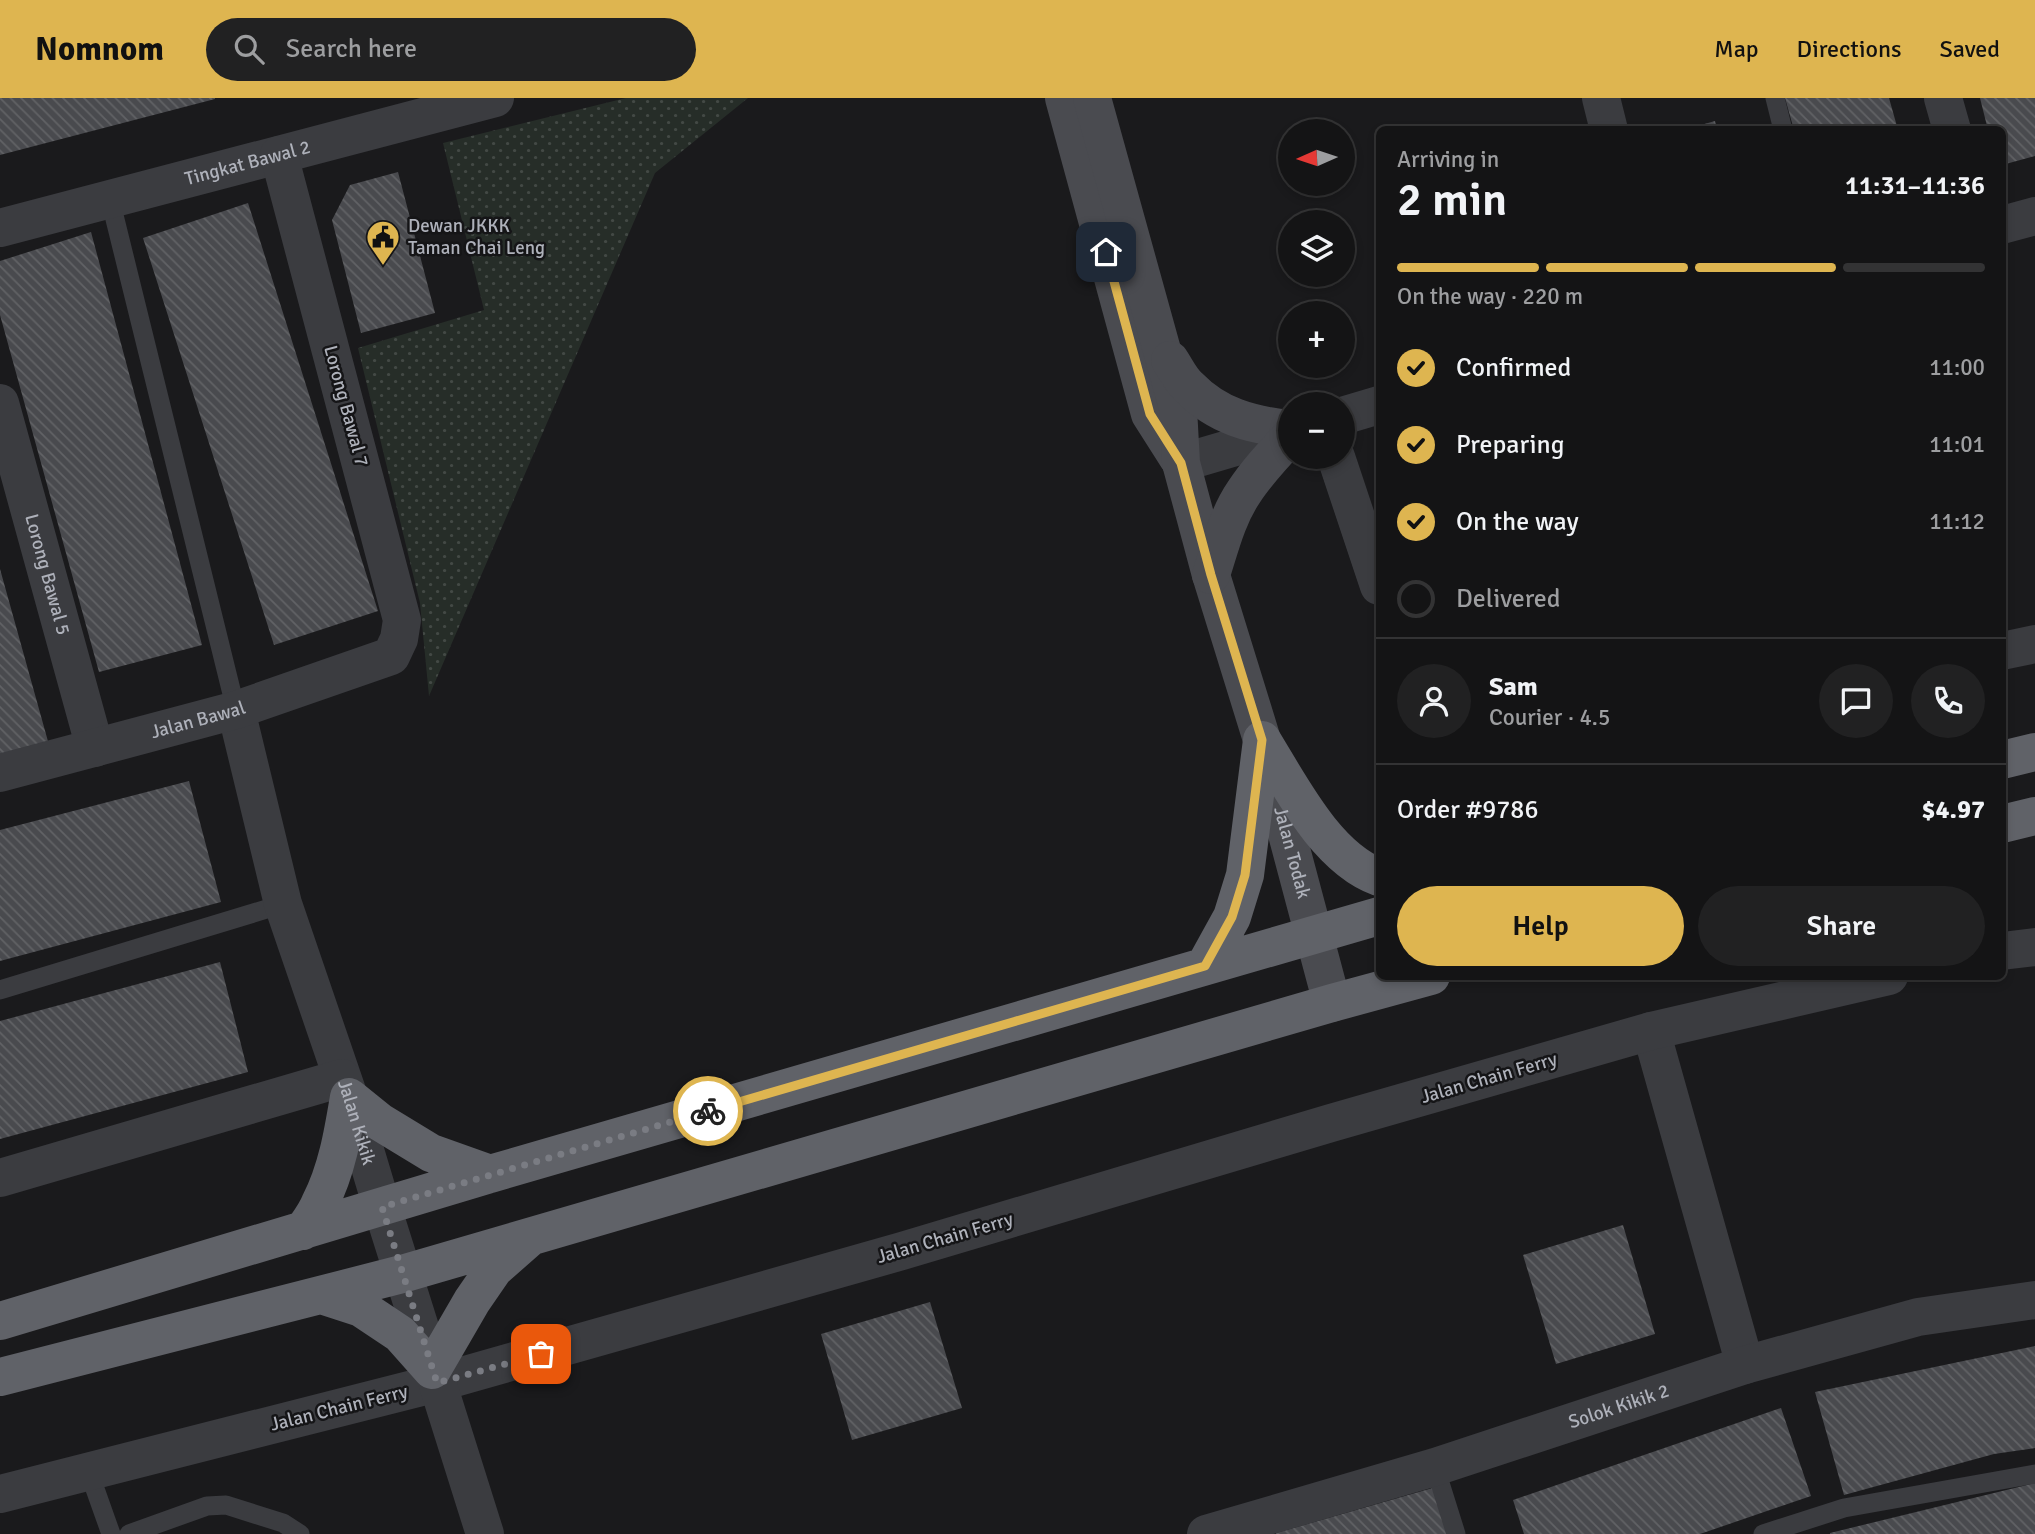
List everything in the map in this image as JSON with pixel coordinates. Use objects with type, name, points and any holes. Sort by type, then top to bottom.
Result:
[{"type":"highway","points":[[1262,740],[1308,815],[1339,851],[1376,876]]},
{"type":"highway","points":[[1205,966],[1232,917],[1245,875],[1262,740]]},
{"type":"highway","points":[[2006,759],[2035,752]]},
{"type":"highway","points":[[2006,823],[2035,816]]},
{"type":"highway","points":[[0,1321],[490,1174],[1376,917]]},
{"type":"highway","points":[[0,1377],[402,1273],[1416,980]]},
{"type":"highway","points":[[346,1087],[380,1122],[431,1153],[490,1174]]},
{"type":"highway","points":[[303,1231],[320,1203],[341,1145],[346,1087]]},
{"type":"highway","points":[[321,1295],[361,1308],[400,1334],[435,1376],[472,1301],[494,1269],[533,1235]]},
{"type":"main road","name":"Jalan Todak","points":[[1064,98],[1150,414],[1181,463]]},
{"type":"main road","name":"Jalan Todak","points":[[1092,98],[1178,408],[1181,463],[1211,575],[1262,740],[1332,1003]]},
{"type":"main road","points":[[1161,347],[1187,386],[1209,405],[1232,417],[1278,429]]},
{"type":"main road","points":[[1211,575],[1223,534],[1243,494],[1278,448]]},
{"type":"street","name":"Tingkat Bawal 2","points":[[0,228],[279,155],[450,104],[495,98]]},
{"type":"street","points":[[1601,98],[1608,126]]},
{"type":"street","points":[[1943,98],[1951,126]]},
{"type":"street","name":"Lorong Bawal 7","points":[[279,155],[402,620],[399,639],[391,656]]},
{"type":"street","points":[[2006,224],[2035,216]]},
{"type":"street","name":"Lorong Bawal 5","points":[[0,403],[95,748]]},
{"type":"street","points":[[1355,412],[1376,406]]},
{"type":"street","points":[[1181,463],[1278,435]]},
{"type":"street","points":[[1340,469],[1376,577]]},
{"type":"street","points":[[2006,650],[2035,644]]},
{"type":"street","name":"Jalan Bawal","points":[[0,773],[236,710],[391,656]]},
{"type":"street","name":"Jalan Kikik","points":[[236,710],[283,904],[346,1087],[485,1534]]},
{"type":"street","points":[[2006,951],[2035,947]]},
{"type":"street","name":"Jalan Chain Ferry","points":[[0,1494],[902,1251],[1651,1031],[1872,980]]},
{"type":"street","points":[[1651,1031],[1745,1365]]},
{"type":"street","points":[[0,1178],[346,1087]]},
{"type":"street","name":"Solok Kikik 2","points":[[1206,1534],[1435,1467],[1745,1365],[1918,1317],[2035,1300]]},
{"type":"lane","points":[[1775,98],[1782,126]]},
{"type":"lane","points":[[110,200],[236,710]]},
{"type":"lane","points":[[0,989],[283,904]]},
{"type":"lane","points":[[1435,1467],[1456,1534]]},
{"type":"lane","points":[[89,1472],[111,1534]]},
{"type":"lane","points":[[1763,1534],[1844,1508],[2035,1475]]},
{"type":"lane","points":[[129,1534],[207,1506],[226,1505],[283,1523],[300,1534]]},
{"type":"shaded area","points":[[626,98],[748,98],[655,173],[429,696],[420,603],[358,348],[484,310],[443,143]]},
{"type":"building","points":[[0,98],[215,98],[215,99],[0,155]]},
{"type":"building","points":[[1785,98],[1889,98],[1897,126],[1793,126]]},
{"type":"building","points":[[1980,98],[2035,98],[2035,156],[2006,164],[2006,126],[1987,126]]},
{"type":"building","points":[[1715,121],[1716,126],[1698,126]]},
{"type":"building","name":"Dewan JKKK Taman Chai Leng","points":[[398,172],[435,313],[361,333],[332,220],[350,185]]},
{"type":"building","points":[[248,203],[378,611],[274,645],[143,238]]},
{"type":"building","points":[[91,232],[202,645],[99,672],[0,315],[0,261]]},
{"type":"building","points":[[0,569],[49,745],[0,758]]},
{"type":"building","points":[[189,781],[221,902],[0,961],[0,830]]},
{"type":"building","points":[[220,962],[248,1072],[0,1139],[0,1021]]},
{"type":"building","points":[[1623,1225],[1655,1334],[1556,1364],[1523,1255]]},
{"type":"building","points":[[930,1302],[962,1408],[852,1440],[821,1334]]},
{"type":"building","points":[[2035,1346],[2035,1448],[1994,1454],[1844,1495],[1815,1392]]},
{"type":"building","points":[[1781,1408],[1811,1496],[1700,1534],[1524,1534],[1513,1500]]},
{"type":"building","points":[[2035,1483],[2035,1534],[1830,1534],[1830,1533]]},
{"type":"building","points":[[1436,1487],[1450,1534],[1276,1534],[1276,1533]]},
{"type":"way so far","points":[[541,1354],[437,1383],[382,1207],[708,1111]]},
{"type":"place","name":"Dewan JKKK Taman Chai Leng","points":[[383,267]]},
{"type":"route","points":[[708,1111],[1205,966],[1232,917],[1245,875],[1262,740],[1211,575],[1181,463],[1150,414],[1106,252]]}]
